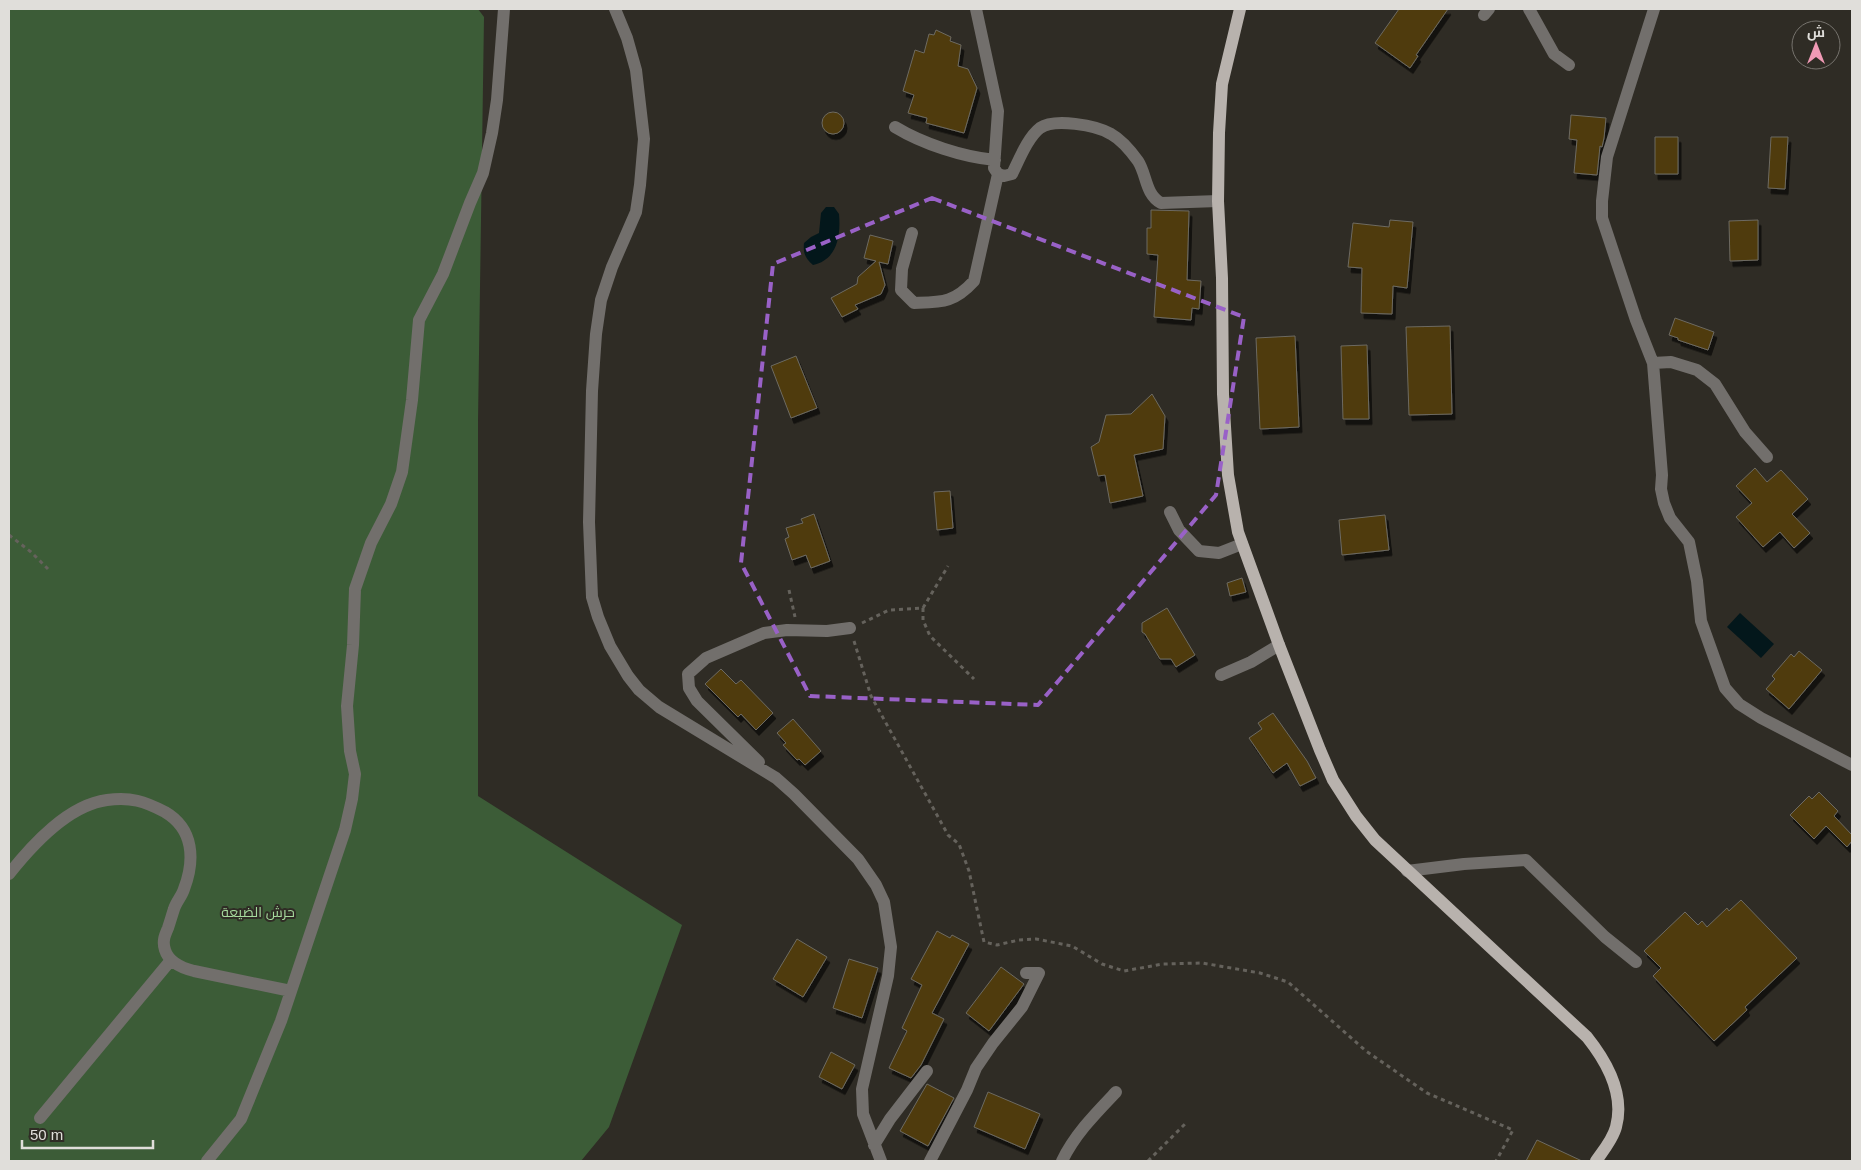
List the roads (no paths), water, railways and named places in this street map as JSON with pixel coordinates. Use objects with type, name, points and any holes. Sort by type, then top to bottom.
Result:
[{"type":"main road","points":[[1240,9],[1222,84],[1218,201],[1222,278],[1223,394],[1228,475],[1238,532],[1279,644],[1333,780],[1356,816],[1375,840],[1407,871],[1587,1037],[1605,1062],[1618,1101],[1616,1128],[1596,1161]]},
{"type":"street","points":[[208,1161],[241,1119],[281,1021],[345,830],[355,774],[350,751],[347,706],[353,645],[355,589],[371,543],[391,504],[402,472],[415,374],[419,320],[443,274],[470,202],[484,173],[497,100],[504,9]]},
{"type":"street","points":[[615,9],[627,38],[636,70],[644,138],[636,212],[612,267],[601,300],[596,334],[592,391],[589,522],[592,596],[610,646],[639,690],[659,707],[776,778]]},
{"type":"street","points":[[976,9],[998,111],[994,168],[998,174],[1004,176],[1012,174],[1030,138],[1040,128],[1049,123],[1069,123],[1109,132],[1121,141],[1139,163],[1154,199],[1161,203],[1218,201]]},
{"type":"street","points":[[1529,9],[1554,54],[1569,65]]},
{"type":"street","points":[[1654,9],[1607,157],[1602,218],[1636,320],[1653,363],[1662,496],[1670,518],[1689,542],[1697,580],[1701,621],[1725,688],[1739,704],[1761,718],[1852,765]]},
{"type":"street","points":[[895,128],[911,137],[975,158],[995,160]]},
{"type":"street","points":[[912,233],[902,269],[901,290],[914,303],[942,302],[962,293],[974,280],[998,174]]},
{"type":"street","points":[[1653,363],[1671,362],[1697,370],[1715,384],[1744,432],[1767,457]]},
{"type":"street","points":[[1170,512],[1179,530],[1199,551],[1219,553],[1242,544]]},
{"type":"street","points":[[850,628],[827,631],[796,630],[764,634],[706,658],[688,674],[689,688],[697,701],[794,794],[858,859],[876,885],[884,902],[892,946],[888,976],[862,1089],[863,1114],[878,1160]]},
{"type":"street","points":[[1221,675],[1251,662],[1279,644]]},
{"type":"street","points":[[9,874],[54,828],[72,812],[81,807],[90,803],[115,799],[132,799],[147,802],[170,816],[184,828],[190,844],[191,859],[184,891],[174,908],[164,940],[165,951],[171,960],[182,968],[290,991]]},
{"type":"street","points":[[1407,871],[1464,864],[1526,860],[1605,937],[1636,962]]},
{"type":"street","points":[[40,1118],[171,960]]},
{"type":"street","points":[[930,1161],[967,1090],[976,1068],[993,1042],[1022,1007],[1039,973],[1026,973]]},
{"type":"street","points":[[874,1145],[890,1119],[927,1071]]},
{"type":"street","points":[[1062,1161],[1070,1144],[1092,1116],[1116,1092]]},
{"type":"park label","name":"حرش الضيعة","points":[[258,912]]}]
